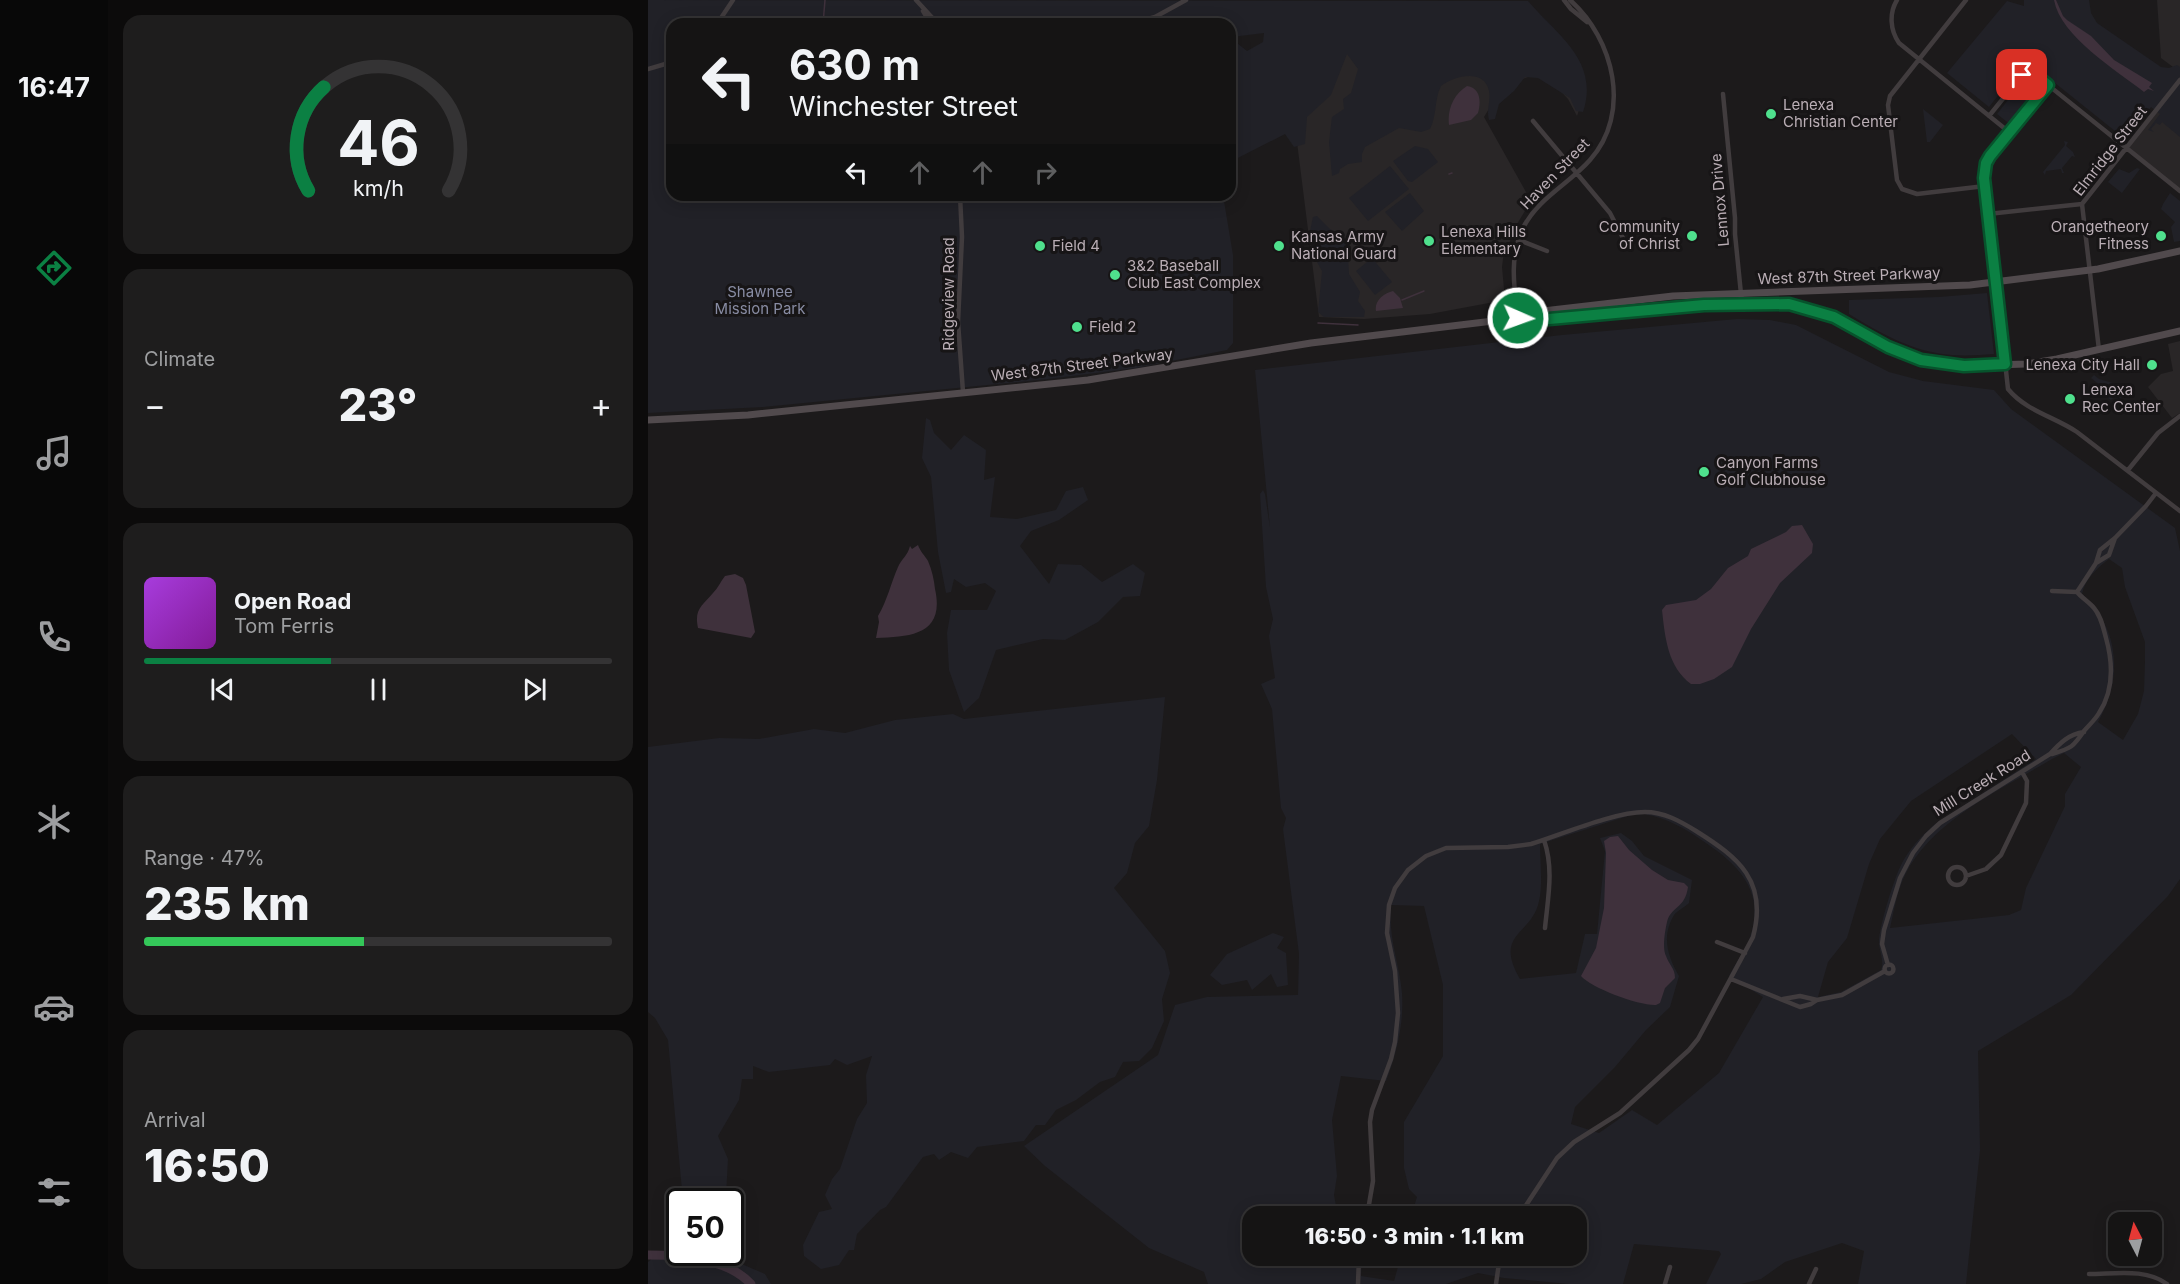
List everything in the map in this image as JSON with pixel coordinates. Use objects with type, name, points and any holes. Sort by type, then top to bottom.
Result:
[{"type":"main road","name":"West 87th Street Parkway","points":[[648,420],[748,415],[1088,380],[1311,344],[1518,318],[1543,311],[1673,296],[1931,287],[2090,270],[2180,251]]},
{"type":"main road","name":"West 87th Street Parkway","points":[[1518,318],[1527,321],[1646,309],[1789,304],[1834,317],[1888,347],[1921,360],[1964,366],[2057,360],[2180,331]]},
{"type":"street","points":[[721,18],[734,0]]},
{"type":"street","points":[[1151,18],[1186,0]]},
{"type":"street","name":"Haven Street","points":[[1564,0],[1571,9],[1589,23]]},
{"type":"street","name":"Haven Street","points":[[1518,318],[1513,268],[1519,240],[1527,222],[1540,203],[1576,174],[1594,155],[1610,124],[1613,75],[1608,56],[1597,33],[1570,0]]},
{"type":"street","points":[[1897,0],[1891,16],[1895,38],[2009,132]]},
{"type":"street","points":[[1966,0],[1888,100],[1897,180],[1902,189],[1917,194],[1984,186]]},
{"type":"street","points":[[917,2],[927,18]]},
{"type":"street","points":[[917,2],[932,18]]},
{"type":"street","points":[[648,69],[666,64]]},
{"type":"street","points":[[1989,116],[2024,74],[2033,73],[2180,191]]},
{"type":"street","name":"Elmridge Street","points":[[2099,350],[2082,204],[2180,80]]},
{"type":"street","points":[[2048,85],[1986,163],[1984,186],[2008,389],[2032,408],[2066,424],[2180,511]]},
{"type":"street","name":"Lennox Drive","points":[[1723,94],[1742,304]]},
{"type":"street","points":[[1533,121],[1610,213],[1625,242]]},
{"type":"street","name":"Ridgeview Road","points":[[960,201],[962,229],[958,322],[963,392]]},
{"type":"street","points":[[1988,214],[2082,204]]},
{"type":"street","points":[[1519,240],[1547,250]]},
{"type":"street","points":[[2128,470],[2158,433],[2180,416]]},
{"type":"street","points":[[2052,591],[2077,592],[2096,563],[2100,550],[2115,538],[2156,493]]},
{"type":"street","points":[[2096,563],[2109,555],[2115,538]]},
{"type":"street","name":"Mill Creek Road","points":[[2050,754],[2065,750],[2077,743],[2106,700],[2112,676],[2109,646],[2099,615],[2077,592]]},
{"type":"street","name":"Mill Creek Road","points":[[1817,1000],[1842,995],[1885,971],[1889,974],[1893,971],[1893,967],[1887,965],[1882,944],[1884,930],[1900,878],[1913,853],[1926,836],[1940,823],[2050,754],[2061,742],[2076,733],[2084,732]]},
{"type":"street","points":[[1966,876],[1986,869],[2001,855],[2026,803],[2027,781],[2022,772]]},
{"type":"street","points":[[1368,1206],[1373,1182],[1370,1122],[1372,1110],[1391,1059],[1397,1026],[1397,984],[1387,924],[1389,905],[1395,888],[1408,870],[1416,862],[1435,852],[1457,847],[1519,846],[1629,813],[1663,814],[1679,821],[1731,854],[1743,867],[1756,896],[1757,924],[1731,979],[1698,1039],[1689,1050],[1620,1113],[1574,1142],[1557,1158],[1526,1206]]},
{"type":"street","points":[[1544,840],[1551,872],[1545,928]]},
{"type":"street","points":[[1717,942],[1745,953]]},
{"type":"street","points":[[1731,979],[1800,1007],[1817,1000]]},
{"type":"street","points":[[1783,999],[1802,996],[1817,1000]]},
{"type":"street","points":[[1358,1284],[1359,1266]]},
{"type":"street","points":[[1496,1284],[1499,1266]]},
{"type":"street","points":[[1665,1284],[1670,1267]]},
{"type":"street","points":[[1809,1284],[1816,1269]]},
{"type":"street","points":[[2089,1274],[2143,1274],[2167,1284]]},
{"type":"shaded area","points":[[2054,0],[2067,20],[2091,36],[2114,60],[2152,83],[2149,87],[2154,91],[2148,89],[2144,92],[2091,51],[2067,27]]},
{"type":"shaded area","points":[[2157,0],[2180,0],[2180,68],[2177,70],[2161,58]]},
{"type":"shaded area","points":[[1524,4],[1583,98],[1577,116],[1568,99],[1550,80],[1536,74],[1515,82],[1498,94],[1484,117],[1531,201],[1504,251],[1502,267],[1505,300],[1430,314],[1364,319],[1319,317],[1283,31]]},
{"type":"shaded area","points":[[1467,86],[1475,90],[1480,100],[1478,113],[1471,120],[1449,125],[1452,102]]},
{"type":"shaded area","points":[[2157,110],[2180,130],[2180,192],[2127,148]]},
{"type":"shaded area","points":[[1393,291],[1400,298],[1403,308],[1376,311],[1380,298]]},
{"type":"shaded area","points":[[2180,341],[2180,413],[2172,418],[2148,387],[2161,374],[2173,371],[2168,344]]},
{"type":"shaded area","points":[[1802,525],[1813,544],[1812,553],[1780,583],[1751,629],[1732,667],[1714,679],[1700,684],[1691,684],[1677,669],[1669,651],[1662,610],[1666,605],[1696,600],[1711,589],[1728,568],[1748,556],[1751,549],[1786,532],[1792,526]]},
{"type":"shaded area","points":[[918,545],[933,575],[937,604],[935,616],[923,630],[913,634],[876,638],[878,616],[898,567],[910,546],[912,549]]},
{"type":"shaded area","points":[[735,574],[743,578],[746,585],[755,632],[751,638],[698,628],[697,616],[700,608],[725,576]]},
{"type":"shaded area","points":[[1618,836],[1629,850],[1652,870],[1668,880],[1684,883],[1688,887],[1684,900],[1669,917],[1665,935],[1665,953],[1675,978],[1665,988],[1660,1003],[1656,1005],[1639,1003],[1616,995],[1595,986],[1581,976],[1596,948],[1604,908],[1606,853],[1604,841]]},
{"type":"green space","name":"Shawnee Mission Park","points":[[648,0],[1528,1],[1563,38],[1581,63],[1586,78],[1587,94],[1583,112],[1576,111],[1570,98],[1538,78],[1525,77],[1499,104],[1495,119],[1489,120],[1489,91],[1486,84],[1475,77],[1453,79],[1441,86],[1430,129],[1421,132],[1399,128],[1365,147],[1362,162],[1348,164],[1332,176],[1329,142],[1332,117],[1344,109],[1343,99],[1351,93],[1358,69],[1347,54],[1331,95],[1307,117],[1305,144],[1294,147],[1285,134],[1236,159],[1236,42],[1247,51],[1263,42],[1264,33],[1236,36],[1236,18],[666,18],[666,201],[1224,201],[1233,255],[1233,343],[1227,350],[1136,368],[1048,379],[763,407],[648,413]]},
{"type":"green space","points":[[2024,0],[2089,0],[2091,13],[2097,23],[2161,67],[2169,68],[2177,65],[2180,67],[2180,137],[2162,122],[2160,125],[2156,123],[2151,129],[2154,132],[2148,130],[2160,114],[2151,107],[2125,139],[2035,67],[2019,69],[1989,107],[1947,73],[2007,1],[2024,6]]},
{"type":"green space","points":[[2025,78],[2040,89],[2011,125],[1997,114]]},
{"type":"green space","points":[[1923,109],[1943,125],[1930,142],[1927,142]]},
{"type":"green space","points":[[2064,141],[2068,142],[2066,146],[2075,157],[2072,156],[2062,168],[2064,173],[2061,169],[2046,171],[2045,175],[2043,172],[2065,145]]},
{"type":"green space","points":[[1415,146],[1428,149],[1438,162],[1412,182],[1408,181],[1393,161]]},
{"type":"green space","points":[[1390,166],[1409,189],[1368,221],[1349,198]]},
{"type":"green space","points":[[2137,168],[2140,169],[2122,193],[2108,182],[2119,169],[2129,173]]},
{"type":"green space","points":[[1410,193],[1424,211],[1402,231],[1385,212]]},
{"type":"green space","points":[[2170,193],[2180,201],[2180,241],[2174,242],[2171,227],[2175,222],[2161,209]]},
{"type":"green space","points":[[1317,216],[1347,241],[1349,274],[1360,292],[1358,301],[1365,311],[1364,317],[1324,317],[1318,312],[1322,271],[1313,255],[1310,231],[1313,217]]},
{"type":"green space","points":[[1372,258],[1392,282],[1375,295],[1356,271]]},
{"type":"green space","points":[[1987,293],[1994,354],[1952,355],[1924,350],[1886,335],[1849,314],[1849,300]]},
{"type":"green space","points":[[1737,319],[1770,320],[1796,325],[1889,372],[1923,381],[1994,390],[2011,409],[2175,528],[2180,551],[2180,879],[2168,896],[2071,995],[1978,1051],[1980,1150],[1966,1284],[1858,1284],[1864,1251],[1842,1243],[1785,1262],[1761,1279],[1741,1284],[1706,1284],[1721,1254],[1719,1251],[1634,1244],[1623,1284],[1569,1284],[1504,1278],[1478,1273],[1446,1284],[1208,1284],[1204,1272],[1149,1248],[1045,1166],[1024,1146],[1158,1055],[1175,1005],[1207,997],[1298,995],[1299,954],[1283,829],[1286,818],[1281,808],[1272,709],[1261,684],[1275,678],[1269,636],[1273,619],[1266,587],[1260,494],[1263,490],[1270,528],[1255,370],[1562,335]],"holes":[[[2109,559],[2122,568],[2125,587],[2145,642],[2144,691],[2138,714],[2123,740],[2098,722],[2111,688],[2114,655],[2104,623],[2095,608],[2082,594],[2089,578]],[[2012,734],[2036,759],[1935,824],[1921,837],[1902,863],[1882,922],[1879,939],[1881,970],[1841,992],[1818,997],[1828,962],[1847,938],[1869,864],[1880,839],[1911,801]],[[2064,753],[2081,767],[2065,794],[2065,806],[2026,888],[2021,910],[2009,915],[1890,928],[1905,875],[1932,838],[1950,822],[1990,795]],[[1631,815],[1652,816],[1682,828],[1716,850],[1738,870],[1752,894],[1754,923],[1745,949],[1729,976],[1763,997],[1719,1073],[1657,1125],[1632,1110],[1599,1133],[1571,1124],[1575,1107],[1670,1007],[1679,976],[1669,954],[1668,931],[1674,915],[1689,903],[1692,880],[1644,856],[1632,841],[1621,833],[1600,838],[1605,851],[1597,934],[1585,934],[1576,973],[1520,979],[1513,964],[1511,952],[1512,943],[1535,912],[1539,901],[1540,844]],[[1391,905],[1424,906],[1443,985],[1443,1056],[1404,1122],[1404,1168],[1409,1189],[1417,1197],[1414,1206],[1587,1206],[1587,1266],[1398,1266],[1394,1281],[1361,1276],[1362,1266],[1242,1266],[1242,1206],[1336,1206],[1334,1195],[1337,1176],[1332,1120],[1341,1076],[1386,1081],[1399,1038],[1402,993],[1390,917]]]},
{"type":"green space","points":[[2094,375],[2113,383],[2123,394],[2120,403],[2114,397],[2111,400],[2108,398],[2111,394],[2091,378]]},
{"type":"green space","points":[[926,418],[930,420],[934,433],[951,450],[964,435],[986,450],[984,480],[995,477],[990,517],[1017,519],[1056,510],[1066,491],[1083,487],[1088,500],[1059,520],[1031,531],[1020,546],[1049,584],[1058,564],[1081,565],[1102,582],[1133,564],[1145,573],[1140,596],[1123,597],[1098,622],[1065,640],[1043,639],[996,650],[979,698],[964,712],[949,670],[947,633],[951,610],[987,610],[996,591],[985,583],[966,587],[954,579],[951,592],[946,593],[938,552],[931,477],[922,458]]},
{"type":"green space","points":[[1165,697],[1157,780],[1149,826],[1135,843],[1127,873],[1114,888],[1165,951],[1170,973],[1162,999],[1164,1021],[1152,1048],[1139,1061],[1123,1062],[1115,1077],[1100,1082],[1076,1100],[1056,1110],[1045,1125],[1036,1125],[1024,1141],[977,1147],[968,1158],[951,1152],[939,1160],[934,1154],[923,1157],[886,1207],[880,1210],[857,1234],[854,1250],[849,1250],[839,1265],[821,1269],[804,1256],[803,1245],[819,1212],[832,1209],[825,1195],[832,1179],[840,1169],[857,1119],[867,1103],[866,1075],[872,1056],[847,1065],[835,1059],[830,1065],[769,1072],[753,1066],[753,1079],[742,1079],[739,1100],[718,1136],[728,1159],[726,1188],[682,1188],[668,1040],[655,1018],[648,1012],[648,747],[719,738],[759,739],[814,729],[845,733],[895,720],[953,714],[964,719]]},
{"type":"green space","points":[[1273,933],[1284,937],[1277,948],[1286,953],[1288,985],[1277,987],[1271,974],[1252,990],[1247,980],[1222,985],[1210,975],[1227,954]]},
{"type":"green space","points":[[666,1252],[666,1266],[744,1265],[765,1274],[771,1284],[648,1284],[648,1262],[656,1255]]},
{"type":"waterway","points":[[824,18],[825,0]]},
{"type":"waterway","points":[[1402,300],[1424,291]]},
{"type":"waterway","points":[[1318,323],[1358,325]]},
{"type":"waterway","points":[[648,1255],[689,1257],[717,1263],[741,1275],[751,1284]]},
{"type":"place","name":"Lenexa Christian Center","points":[[1771,114]]},
{"type":"place","name":"Community of Christ","points":[[1692,236]]},
{"type":"place","name":"Orangetheory Fitness","points":[[2161,236]]},
{"type":"place","name":"Lenexa Hills Elementary","points":[[1429,241]]},
{"type":"place","name":"Field 4","points":[[1040,246]]},
{"type":"place","name":"Kansas Army National Guard","points":[[1279,246]]},
{"type":"place","name":"3&2 Baseball Club East Complex","points":[[1115,275]]},
{"type":"place","name":"Field 2","points":[[1077,327]]},
{"type":"place","name":"Lenexa City Hall","points":[[2152,365]]},
{"type":"place","name":"Lenexa Rec Center","points":[[2070,399]]},
{"type":"place","name":"Canyon Farms Golf Clubhouse","points":[[1704,472]]},
{"type":"route","points":[[1518,318],[1527,321],[1704,305],[1789,304],[1834,317],[1888,347],[1921,360],[1964,366],[2005,364],[1984,170],[1990,156],[2005,136],[2048,85],[2033,73],[2027,72],[2022,75]]}]
